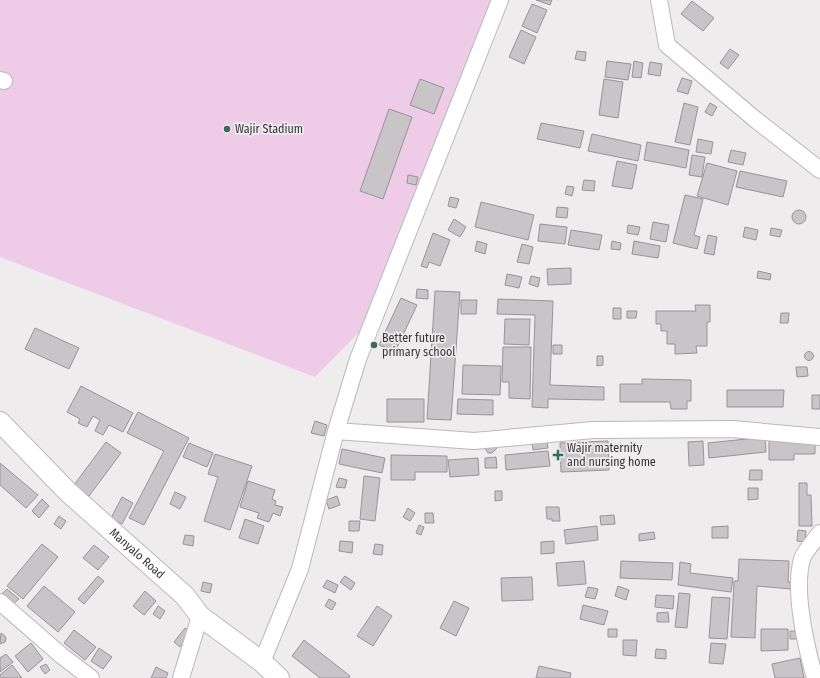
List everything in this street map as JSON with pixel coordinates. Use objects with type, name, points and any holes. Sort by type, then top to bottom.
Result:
[{"type":"street","points":[[262,662],[300,569],[336,431],[358,359],[500,0]]},
{"type":"street","points":[[659,0],[667,45],[756,120],[820,170]]},
{"type":"street","name":"Manyalo Road","points":[[0,422],[68,492],[185,596],[200,616],[262,662],[279,678]]},
{"type":"street","points":[[336,431],[474,441],[601,430],[733,429],[820,437]]},
{"type":"street","points":[[815,678],[807,652],[799,588],[802,558],[820,534]]},
{"type":"street","points":[[0,602],[62,656],[91,678]]},
{"type":"street","points":[[181,678],[200,616]]},
{"type":"shaded area","name":"Wajir Stadium","points":[[0,0],[501,0],[376,315],[315,377],[0,257]]},
{"type":"building","points":[[536,0],[552,0],[550,5]]},
{"type":"building","points":[[692,1],[714,18],[703,31],[681,14]]},
{"type":"building","points":[[532,4],[547,10],[537,33],[522,26]]},
{"type":"building","points":[[521,30],[536,37],[524,64],[509,57]]},
{"type":"building","points":[[730,49],[739,55],[728,69],[720,63]]},
{"type":"building","points":[[577,51],[586,52],[585,61],[575,59]]},
{"type":"building","points":[[607,61],[631,64],[628,80],[605,77]]},
{"type":"building","points":[[634,61],[643,63],[641,78],[632,77]]},
{"type":"building","points":[[650,62],[662,64],[660,76],[648,74]]},
{"type":"building","points":[[682,78],[692,81],[688,94],[677,91]]},
{"type":"building","points":[[420,79],[444,88],[434,114],[410,105]]},
{"type":"building","points":[[604,79],[623,82],[618,118],[599,115]]},
{"type":"building","points":[[684,103],[698,107],[690,145],[675,142]]},
{"type":"building","points":[[710,103],[717,107],[712,116],[705,112]]},
{"type":"building","points":[[389,109],[412,117],[383,199],[360,191]]},
{"type":"building","points":[[541,123],[584,131],[580,148],[537,139]]},
{"type":"building","points":[[592,134],[641,145],[638,161],[588,151]]},
{"type":"building","points":[[698,139],[713,142],[711,154],[696,152]]},
{"type":"building","points":[[647,142],[689,150],[686,168],[644,160]]},
{"type":"building","points":[[731,150],[746,153],[743,165],[728,162]]},
{"type":"building","points":[[692,155],[705,157],[702,177],[689,175]]},
{"type":"building","points":[[617,161],[637,165],[632,189],[612,186]]},
{"type":"building","points":[[707,163],[737,171],[728,205],[697,196]]},
{"type":"building","points":[[740,171],[787,181],[783,197],[736,187]]},
{"type":"building","points":[[408,175],[418,177],[416,185],[407,183]]},
{"type":"building","points":[[584,180],[595,181],[594,191],[582,190]]},
{"type":"building","points":[[567,186],[574,187],[572,196],[565,194]]},
{"type":"building","points":[[685,195],[703,199],[694,235],[700,237],[697,249],[673,243]]},
{"type":"building","points":[[450,197],[459,199],[456,208],[448,206]]},
{"type":"building","points":[[481,202],[534,215],[528,240],[475,227]]},
{"type":"building","points":[[557,207],[568,208],[567,218],[556,217]]},
{"type":"building","points":[[799,210],[804,212],[806,217],[804,222],[799,224],[794,222],[792,217],[794,212]]},
{"type":"building","points":[[454,219],[466,227],[460,237],[448,230]]},
{"type":"building","points":[[653,222],[669,225],[666,242],[650,239]]},
{"type":"building","points":[[540,224],[567,227],[565,244],[538,241]]},
{"type":"building","points":[[628,225],[640,227],[638,235],[627,233]]},
{"type":"building","points":[[745,227],[758,230],[756,240],[743,237]]},
{"type":"building","points":[[771,228],[782,230],[780,237],[770,235]]},
{"type":"building","points":[[571,230],[602,235],[599,250],[568,245]]},
{"type":"building","points":[[433,233],[450,240],[440,266],[429,262],[427,268],[421,266]]},
{"type":"building","points":[[708,235],[717,237],[714,255],[704,253]]},
{"type":"building","points":[[477,241],[487,244],[485,254],[475,251]]},
{"type":"building","points":[[612,241],[621,243],[620,250],[611,249]]},
{"type":"building","points":[[634,241],[660,246],[658,258],[632,254]]},
{"type":"building","points":[[522,244],[533,247],[529,264],[517,262]]},
{"type":"building","points":[[571,268],[571,284],[548,285],[547,269]]},
{"type":"building","points":[[758,271],[771,274],[770,280],[757,278]]},
{"type":"building","points":[[507,274],[522,277],[519,288],[505,285]]},
{"type":"building","points":[[531,276],[540,278],[538,287],[529,284]]},
{"type":"building","points":[[417,289],[428,290],[428,299],[416,298]]},
{"type":"building","points":[[435,291],[460,292],[451,420],[427,419]]},
{"type":"building","points":[[401,298],[417,305],[395,352],[379,345]]},
{"type":"building","points":[[498,299],[553,301],[550,385],[604,387],[604,400],[548,399],[548,408],[532,407],[535,315],[497,314]]},
{"type":"building","points":[[461,300],[477,300],[476,314],[461,314]]},
{"type":"building","points":[[695,305],[710,305],[710,322],[707,322],[707,346],[696,346],[697,353],[675,354],[675,344],[667,344],[667,331],[661,331],[661,324],[656,324],[656,311],[696,311]]},
{"type":"building","points":[[613,308],[621,308],[621,319],[613,319]]},
{"type":"building","points":[[627,311],[637,311],[636,318],[627,318]]},
{"type":"building","points":[[781,313],[789,313],[788,323],[780,323]]},
{"type":"building","points":[[505,319],[530,319],[529,345],[504,344]]},
{"type":"building","points":[[35,328],[79,348],[69,369],[25,349]]},
{"type":"building","points":[[553,345],[562,345],[562,354],[553,354]]},
{"type":"building","points":[[503,347],[531,347],[530,399],[509,398],[509,382],[502,382]]},
{"type":"building","points":[[807,352],[811,352],[813,356],[811,360],[807,360],[805,358],[805,354]]},
{"type":"building","points":[[597,356],[603,356],[603,365],[597,366]]},
{"type":"building","points":[[463,365],[501,366],[500,395],[462,394]]},
{"type":"building","points":[[796,367],[807,367],[808,376],[797,377]]},
{"type":"building","points":[[642,379],[691,380],[691,401],[687,401],[687,409],[671,409],[670,402],[620,402],[620,384],[642,384]]},
{"type":"building","points":[[81,386],[133,413],[123,432],[109,425],[103,435],[95,431],[100,420],[93,416],[87,427],[78,423],[80,419],[67,412]]},
{"type":"building","points":[[727,390],[784,390],[783,407],[727,407]]},
{"type":"building","points":[[812,395],[820,395],[820,409],[812,409]]},
{"type":"building","points":[[387,399],[424,399],[424,422],[387,422]]},
{"type":"building","points":[[458,399],[493,400],[493,415],[457,414]]},
{"type":"building","points":[[138,412],[189,438],[144,525],[129,518],[164,451],[127,433]]},
{"type":"building","points":[[315,421],[327,425],[324,436],[311,433]]},
{"type":"building","points":[[765,437],[766,452],[709,458],[708,443]]},
{"type":"building","points":[[769,439],[815,440],[815,454],[794,454],[794,460],[769,460]]},
{"type":"building","points":[[608,441],[609,470],[561,472],[560,443]]},
{"type":"building","points":[[703,441],[704,465],[689,466],[688,442]]},
{"type":"building","points":[[106,442],[121,453],[89,496],[74,485]]},
{"type":"building","points":[[547,442],[548,448],[533,450],[532,443]]},
{"type":"building","points":[[189,443],[213,453],[207,467],[183,457]]},
{"type":"building","points":[[496,444],[497,448],[492,453],[488,453],[485,446]]},
{"type":"building","points":[[342,449],[385,458],[382,473],[339,464]]},
{"type":"building","points":[[548,451],[550,466],[506,470],[505,455]]},
{"type":"building","points":[[215,454],[252,466],[230,530],[204,521],[218,477],[208,474]]},
{"type":"building","points":[[391,455],[447,456],[447,472],[415,472],[415,480],[391,480]]},
{"type":"building","points":[[496,457],[497,468],[485,468],[485,458]]},
{"type":"building","points":[[478,458],[479,475],[450,477],[448,460]]},
{"type":"building","points":[[0,463],[38,495],[26,508],[0,485]]},
{"type":"building","points":[[750,470],[762,470],[762,480],[749,480]]},
{"type":"building","points":[[364,476],[380,478],[375,521],[360,519]]},
{"type":"building","points":[[339,478],[347,480],[345,488],[336,487]]},
{"type":"building","points":[[248,481],[275,490],[272,499],[276,501],[275,505],[283,507],[280,516],[273,513],[269,522],[257,518],[259,513],[240,507]]},
{"type":"building","points":[[799,483],[807,483],[807,495],[811,495],[812,526],[799,526]]},
{"type":"building","points":[[748,488],[758,488],[758,499],[748,500]]},
{"type":"building","points":[[495,491],[502,491],[502,500],[495,501]]},
{"type":"building","points":[[175,492],[186,497],[180,509],[170,504]]},
{"type":"building","points":[[337,496],[340,505],[329,509],[326,500]]},
{"type":"building","points":[[122,497],[133,503],[122,524],[111,518]]},
{"type":"building","points":[[42,499],[49,506],[39,518],[32,511]]},
{"type":"building","points":[[546,507],[559,507],[560,521],[552,521],[552,519],[547,519]]},
{"type":"building","points":[[408,508],[415,513],[410,521],[403,517]]},
{"type":"building","points":[[425,513],[433,513],[434,523],[425,523]]},
{"type":"building","points":[[614,515],[615,524],[601,525],[600,516]]},
{"type":"building","points":[[59,516],[66,521],[61,529],[54,524]]},
{"type":"building","points":[[245,519],[264,526],[258,544],[239,538]]},
{"type":"building","points":[[349,521],[360,521],[359,531],[349,531]]},
{"type":"building","points":[[419,525],[424,527],[421,535],[416,533]]},
{"type":"building","points":[[597,526],[598,540],[566,544],[564,530]]},
{"type":"building","points":[[728,526],[728,538],[712,538],[712,527]]},
{"type":"building","points":[[798,530],[806,531],[805,542],[797,541]]},
{"type":"building","points":[[654,532],[655,539],[639,541],[639,534]]},
{"type":"building","points":[[185,535],[194,536],[193,546],[183,544]]},
{"type":"building","points":[[340,541],[353,542],[352,553],[339,551]]},
{"type":"building","points":[[554,541],[554,553],[541,554],[541,542]]},
{"type":"building","points":[[42,544],[58,557],[23,599],[7,586]]},
{"type":"building","points":[[375,544],[383,545],[382,555],[373,554]]},
{"type":"building","points":[[94,545],[109,557],[98,570],[83,558]]},
{"type":"building","points":[[739,559],[789,561],[788,582],[792,582],[791,589],[757,586],[755,638],[731,637],[734,581],[738,581]]},
{"type":"building","points":[[584,561],[586,584],[558,586],[556,563]]},
{"type":"building","points":[[621,561],[673,563],[672,580],[620,578]]},
{"type":"building","points":[[680,562],[691,564],[690,573],[733,578],[731,592],[678,585]]},
{"type":"building","points":[[98,576],[104,581],[84,604],[78,599]]},
{"type":"building","points":[[345,576],[355,583],[351,590],[340,582]]},
{"type":"building","points":[[532,577],[533,600],[502,601],[501,578]]},
{"type":"building","points":[[327,580],[338,585],[335,593],[323,587]]},
{"type":"building","points":[[203,582],[212,584],[210,593],[201,591]]},
{"type":"building","points":[[44,586],[75,612],[58,632],[27,606]]},
{"type":"building","points":[[618,586],[629,590],[626,600],[615,596]]},
{"type":"building","points":[[588,587],[598,589],[595,599],[585,597]]},
{"type":"building","points":[[7,589],[19,599],[12,605],[2,594]]},
{"type":"building","points":[[145,591],[156,601],[144,615],[133,606]]},
{"type":"building","points":[[679,593],[690,594],[687,628],[675,627]]},
{"type":"building","points":[[656,595],[674,596],[673,609],[655,607]]},
{"type":"building","points":[[712,597],[730,598],[727,639],[709,638]]},
{"type":"building","points":[[329,599],[336,603],[332,610],[325,606]]},
{"type":"building","points":[[454,601],[469,608],[456,636],[440,628]]},
{"type":"building","points":[[583,605],[608,611],[604,625],[580,619]]},
{"type":"building","points":[[158,606],[165,611],[160,619],[153,614]]},
{"type":"building","points":[[377,606],[392,616],[373,646],[357,636]]},
{"type":"building","points":[[668,612],[669,622],[657,622],[657,613]]},
{"type":"building","points":[[185,628],[191,633],[180,647],[174,642]]},
{"type":"building","points":[[608,629],[617,629],[617,637],[608,637]]},
{"type":"building","points":[[761,629],[788,629],[788,650],[761,651]]},
{"type":"building","points":[[74,630],[96,647],[85,660],[64,643]]},
{"type":"building","points":[[790,631],[799,631],[799,639],[790,639]]},
{"type":"building","points":[[1,633],[6,639],[5,642],[0,644]]},
{"type":"building","points":[[304,640],[350,676],[349,678],[320,678],[292,656]]},
{"type":"building","points":[[623,640],[637,640],[636,656],[623,655]]},
{"type":"building","points":[[31,643],[43,659],[28,672],[15,656]]},
{"type":"building","points":[[711,643],[726,644],[723,664],[709,663]]},
{"type":"building","points":[[99,648],[112,657],[103,669],[91,661]]},
{"type":"building","points":[[656,649],[666,650],[666,659],[655,658]]},
{"type":"building","points":[[6,654],[13,662],[0,672],[0,658]]},
{"type":"building","points":[[800,658],[804,678],[775,678],[772,664]]},
{"type":"building","points":[[46,664],[50,670],[45,674],[40,667]]},
{"type":"building","points":[[12,665],[22,678],[0,678],[0,675]]},
{"type":"building","points":[[539,666],[571,673],[570,678],[536,678]]},
{"type":"building","points":[[156,667],[168,673],[166,678],[151,678]]},
{"type":"place","name":"Wajir Stadium","points":[[227,129]]},
{"type":"place","name":"Better future primary school","points":[[374,345]]},
{"type":"place","name":"Wajir maternity and nursing home","points":[[558,455]]}]
